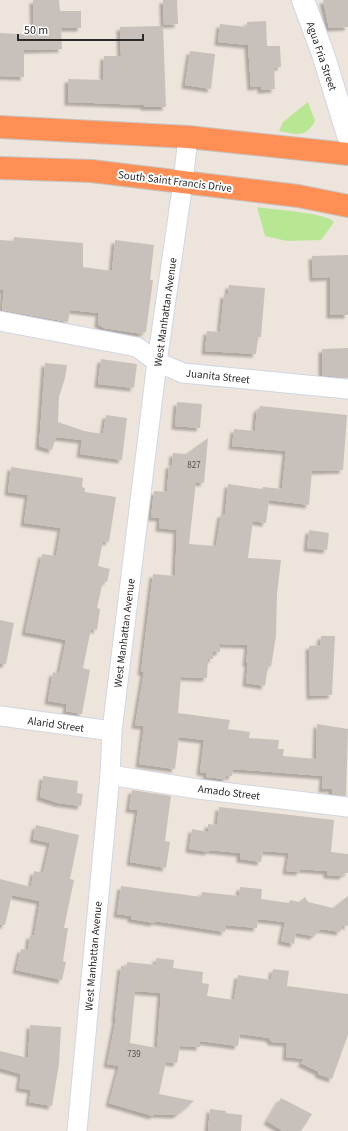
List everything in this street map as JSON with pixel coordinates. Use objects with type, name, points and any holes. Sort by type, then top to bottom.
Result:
[{"type":"highway","points":[[0,127],[188,137],[348,154]]},
{"type":"highway","name":"South Saint Francis Drive","points":[[0,168],[91,171],[298,196],[348,206]]},
{"type":"street","name":"Agua Fria Street","points":[[303,0],[323,54],[348,136]]},
{"type":"street","name":"West Manhattan Avenue","points":[[77,1131],[110,775],[112,731],[158,362],[188,137]]},
{"type":"street","name":"Juanita Street","points":[[0,321],[137,347],[158,362],[183,373],[348,389]]},
{"type":"street","name":"Alarid Street","points":[[0,716],[112,731]]},
{"type":"street","name":"Amado Street","points":[[110,775],[198,789],[348,807]]},
{"type":"green space","points":[[308,102],[315,121],[308,131],[296,134],[279,131],[283,122]]},
{"type":"green space","points":[[257,207],[310,214],[329,219],[334,222],[321,240],[287,241],[265,236]]},
{"type":"building","points":[[33,0],[59,0],[60,11],[81,11],[81,28],[61,28],[62,49],[24,50],[24,77],[0,76],[0,33],[34,35]]},
{"type":"building","points":[[163,0],[177,0],[178,24],[164,25]]},
{"type":"building","points":[[323,0],[348,0],[348,27],[329,28]]},
{"type":"building","points":[[266,21],[267,46],[280,46],[281,67],[274,68],[275,89],[261,90],[261,86],[251,87],[248,45],[218,42],[220,24],[247,27],[247,22]]},
{"type":"building","points":[[163,26],[166,107],[68,102],[68,79],[103,80],[104,56],[121,56],[120,27]]},
{"type":"building","points":[[190,51],[215,54],[211,89],[185,85]]},
{"type":"building","points":[[14,237],[83,243],[83,267],[112,271],[115,240],[154,245],[150,280],[153,280],[146,332],[143,332],[143,334],[104,328],[98,324],[99,313],[70,310],[68,322],[2,310],[4,290],[0,290],[0,240],[14,241]]},
{"type":"building","points":[[348,255],[348,315],[330,315],[330,277],[313,278],[312,256]]},
{"type":"building","points":[[229,285],[265,288],[261,337],[258,337],[256,354],[205,351],[207,331],[220,332],[224,294],[228,295]]},
{"type":"building","points":[[348,348],[348,378],[322,375],[322,349]]},
{"type":"building","points":[[101,359],[137,364],[134,388],[98,384]]},
{"type":"building","points":[[45,363],[67,365],[65,378],[59,397],[58,422],[84,431],[103,434],[106,415],[127,418],[122,460],[80,454],[82,440],[56,437],[52,450],[39,446]]},
{"type":"building","points":[[177,402],[202,404],[200,428],[175,426]]},
{"type":"building","points":[[260,406],[347,415],[343,470],[312,471],[309,505],[269,500],[266,523],[253,521],[248,558],[281,560],[277,594],[276,636],[271,667],[268,666],[265,686],[246,683],[248,645],[220,644],[220,652],[213,652],[213,659],[208,659],[207,678],[181,677],[178,713],[230,720],[228,729],[250,732],[249,738],[279,740],[278,749],[284,749],[283,756],[316,759],[317,724],[348,729],[346,796],[332,794],[332,789],[322,789],[323,776],[233,769],[232,776],[226,776],[226,779],[206,777],[207,773],[200,772],[204,740],[179,737],[175,769],[139,764],[144,726],[135,725],[144,672],[141,672],[153,574],[175,576],[177,530],[159,528],[160,518],[151,517],[154,491],[167,492],[169,465],[172,465],[173,453],[186,454],[208,438],[204,483],[196,482],[189,544],[216,546],[221,514],[225,514],[228,484],[262,489],[263,487],[282,489],[286,451],[232,446],[234,429],[255,431],[257,409],[259,409]]},
{"type":"building","points":[[11,467],[83,478],[82,487],[85,488],[85,492],[116,497],[109,542],[103,541],[98,566],[110,569],[107,582],[103,581],[97,608],[100,609],[97,630],[91,629],[83,668],[90,670],[82,714],[66,711],[67,704],[48,701],[53,672],[59,674],[66,640],[25,632],[42,554],[56,556],[61,528],[24,523],[28,495],[8,492]]},
{"type":"building","points":[[309,530],[329,533],[327,550],[307,548]]},
{"type":"building","points":[[0,620],[14,623],[6,664],[0,664]]},
{"type":"building","points":[[321,636],[335,636],[332,695],[310,696],[309,646],[320,645]]},
{"type":"building","points":[[43,776],[78,781],[77,793],[83,794],[81,806],[58,803],[40,797]]},
{"type":"building","points":[[132,790],[171,796],[165,841],[170,842],[166,868],[130,862],[138,810],[129,809]]},
{"type":"building","points":[[219,807],[334,820],[331,852],[348,854],[348,873],[344,873],[343,876],[327,875],[327,871],[300,869],[300,872],[286,871],[289,853],[263,851],[261,862],[240,859],[240,853],[209,850],[208,852],[189,849],[192,829],[208,832],[208,824],[217,825]]},
{"type":"building","points":[[36,825],[79,835],[70,879],[74,880],[64,928],[68,928],[63,961],[66,962],[62,980],[16,970],[21,949],[28,950],[30,935],[34,936],[40,901],[12,895],[5,925],[0,925],[0,879],[31,887],[34,871],[43,873],[50,843],[33,839]]},
{"type":"building","points":[[121,886],[201,897],[202,892],[239,896],[240,887],[262,889],[261,899],[289,903],[290,900],[299,902],[305,897],[308,902],[333,908],[348,896],[348,926],[342,925],[340,932],[321,929],[313,936],[296,933],[294,944],[281,941],[285,922],[258,919],[257,928],[226,925],[225,932],[155,921],[154,923],[131,919],[131,916],[117,914]]},
{"type":"building","points":[[156,958],[174,960],[173,968],[203,972],[202,983],[209,984],[207,996],[234,1000],[238,975],[271,980],[273,969],[289,971],[287,986],[348,994],[348,1035],[332,1079],[318,1074],[319,1072],[301,1063],[304,1059],[286,1057],[287,1043],[272,1042],[269,1038],[240,1034],[238,1046],[200,1041],[200,1047],[180,1046],[177,1063],[166,1062],[159,1094],[194,1101],[176,1115],[154,1114],[153,1116],[109,1103],[119,1066],[107,1064],[116,1019],[121,966],[127,967],[127,962],[156,965]],"holes":[[[135,991],[161,993],[157,1048],[130,1043]]]},
{"type":"building","points":[[30,1025],[61,1027],[59,1064],[52,1106],[29,1102],[31,1090],[19,1088],[21,1074],[0,1068],[0,1051],[28,1058]]},
{"type":"building","points":[[281,1098],[312,1114],[301,1131],[283,1131],[267,1121]]},
{"type":"building","points":[[210,1109],[242,1115],[241,1131],[208,1131]]}]
